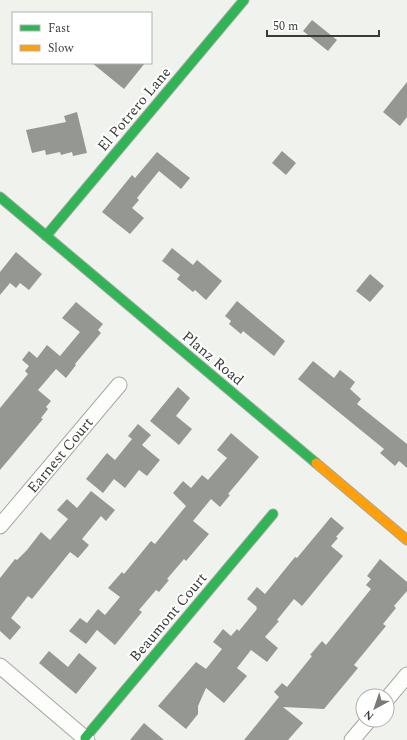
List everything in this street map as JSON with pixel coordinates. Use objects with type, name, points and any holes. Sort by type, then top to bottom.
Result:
[{"type":"street","name":"El Potrero Lane","points":[[46,236],[244,0]]},
{"type":"street","name":"Planz Road","points":[[3,205],[46,236],[407,540]]},
{"type":"street","name":"Earnest Court","points":[[0,526],[119,384]]},
{"type":"street","name":"Beaumont Court","points":[[86,739],[273,514]]},
{"type":"street","points":[[0,666],[86,739]]},
{"type":"street","points":[[395,689],[407,675]]},
{"type":"street","points":[[352,740],[362,728]]},
{"type":"building","points":[[312,20],[337,40],[328,51],[303,31]]},
{"type":"building","points":[[93,64],[144,64],[124,89]]},
{"type":"building","points":[[407,82],[407,117],[400,126],[383,112]]},
{"type":"building","points":[[77,112],[87,153],[73,156],[72,152],[61,155],[60,152],[46,155],[45,150],[32,153],[26,130],[66,122],[64,116]]},
{"type":"building","points":[[282,151],[296,163],[286,175],[272,163]]},
{"type":"building","points":[[157,152],[190,178],[181,189],[159,171],[137,198],[139,200],[132,208],[144,218],[130,234],[102,212],[132,175],[135,178]]},
{"type":"building","points":[[172,248],[193,265],[197,260],[222,281],[206,300],[195,290],[193,292],[177,279],[180,275],[162,261]]},
{"type":"building","points":[[16,252],[42,274],[29,290],[20,283],[16,288],[10,283],[0,295],[0,272]]},
{"type":"building","points":[[370,274],[384,286],[370,302],[356,291]]},
{"type":"building","points":[[237,301],[285,341],[274,356],[243,331],[241,334],[229,324],[231,321],[225,316]]},
{"type":"building","points":[[76,302],[103,324],[98,330],[101,333],[75,364],[76,365],[66,378],[56,369],[38,390],[51,401],[46,407],[48,409],[41,418],[43,419],[0,470],[0,408],[28,374],[25,371],[29,366],[22,360],[29,351],[37,358],[47,345],[60,356],[80,332],[62,318]]},
{"type":"building","points":[[313,361],[334,378],[340,370],[355,382],[350,389],[361,399],[357,404],[407,444],[407,468],[399,461],[395,466],[380,453],[384,449],[298,379]]},
{"type":"building","points":[[178,387],[190,398],[176,416],[192,429],[179,445],[150,421]]},
{"type":"building","points":[[138,424],[151,435],[142,445],[160,460],[147,476],[139,470],[125,488],[114,479],[103,493],[86,479],[107,453],[115,460],[132,439],[128,436]]},
{"type":"building","points":[[231,433],[259,457],[228,494],[230,495],[220,507],[211,499],[193,521],[209,534],[186,561],[184,559],[167,579],[169,580],[159,592],[156,590],[139,610],[142,612],[115,645],[97,630],[86,644],[69,631],[80,618],[87,623],[98,609],[105,615],[120,597],[108,588],[122,572],[124,574],[151,541],[155,544],[186,506],[173,493],[183,481],[191,488],[202,475],[208,480],[227,458],[217,450]]},
{"type":"building","points":[[91,491],[115,510],[106,521],[101,516],[82,539],[89,545],[78,558],[70,552],[32,599],[28,596],[11,618],[21,627],[10,640],[0,631],[0,578],[15,559],[17,560],[27,550],[41,532],[50,540],[68,519],[57,510],[67,499],[77,508]]},
{"type":"building","points":[[331,517],[344,528],[336,537],[338,538],[331,546],[343,556],[302,606],[294,599],[277,620],[279,621],[265,637],[278,648],[267,662],[251,650],[237,668],[247,676],[224,703],[206,688],[198,706],[198,714],[186,729],[158,706],[196,662],[206,669],[222,649],[213,642],[223,629],[231,636],[237,629],[239,631],[257,609],[257,607],[247,599],[257,587],[265,594],[295,557],[297,558]]},
{"type":"building","points":[[380,559],[407,582],[407,591],[394,606],[396,608],[383,624],[386,626],[354,665],[358,668],[324,709],[283,707],[303,723],[288,740],[244,740],[279,697],[274,692],[282,683],[287,687],[322,641],[326,645],[371,589],[366,585],[371,579],[367,576]]},
{"type":"building","points":[[49,651],[68,667],[79,653],[97,668],[76,694],[39,663]]},
{"type":"building","points":[[144,723],[164,740],[130,740]]},
{"type":"traffic: fast","points":[[46,236],[244,0]]},
{"type":"traffic: fast","points":[[0,197],[316,463]]},
{"type":"traffic: fast","points":[[85,738],[273,514]]},
{"type":"traffic: slow","points":[[316,463],[407,540]]}]
